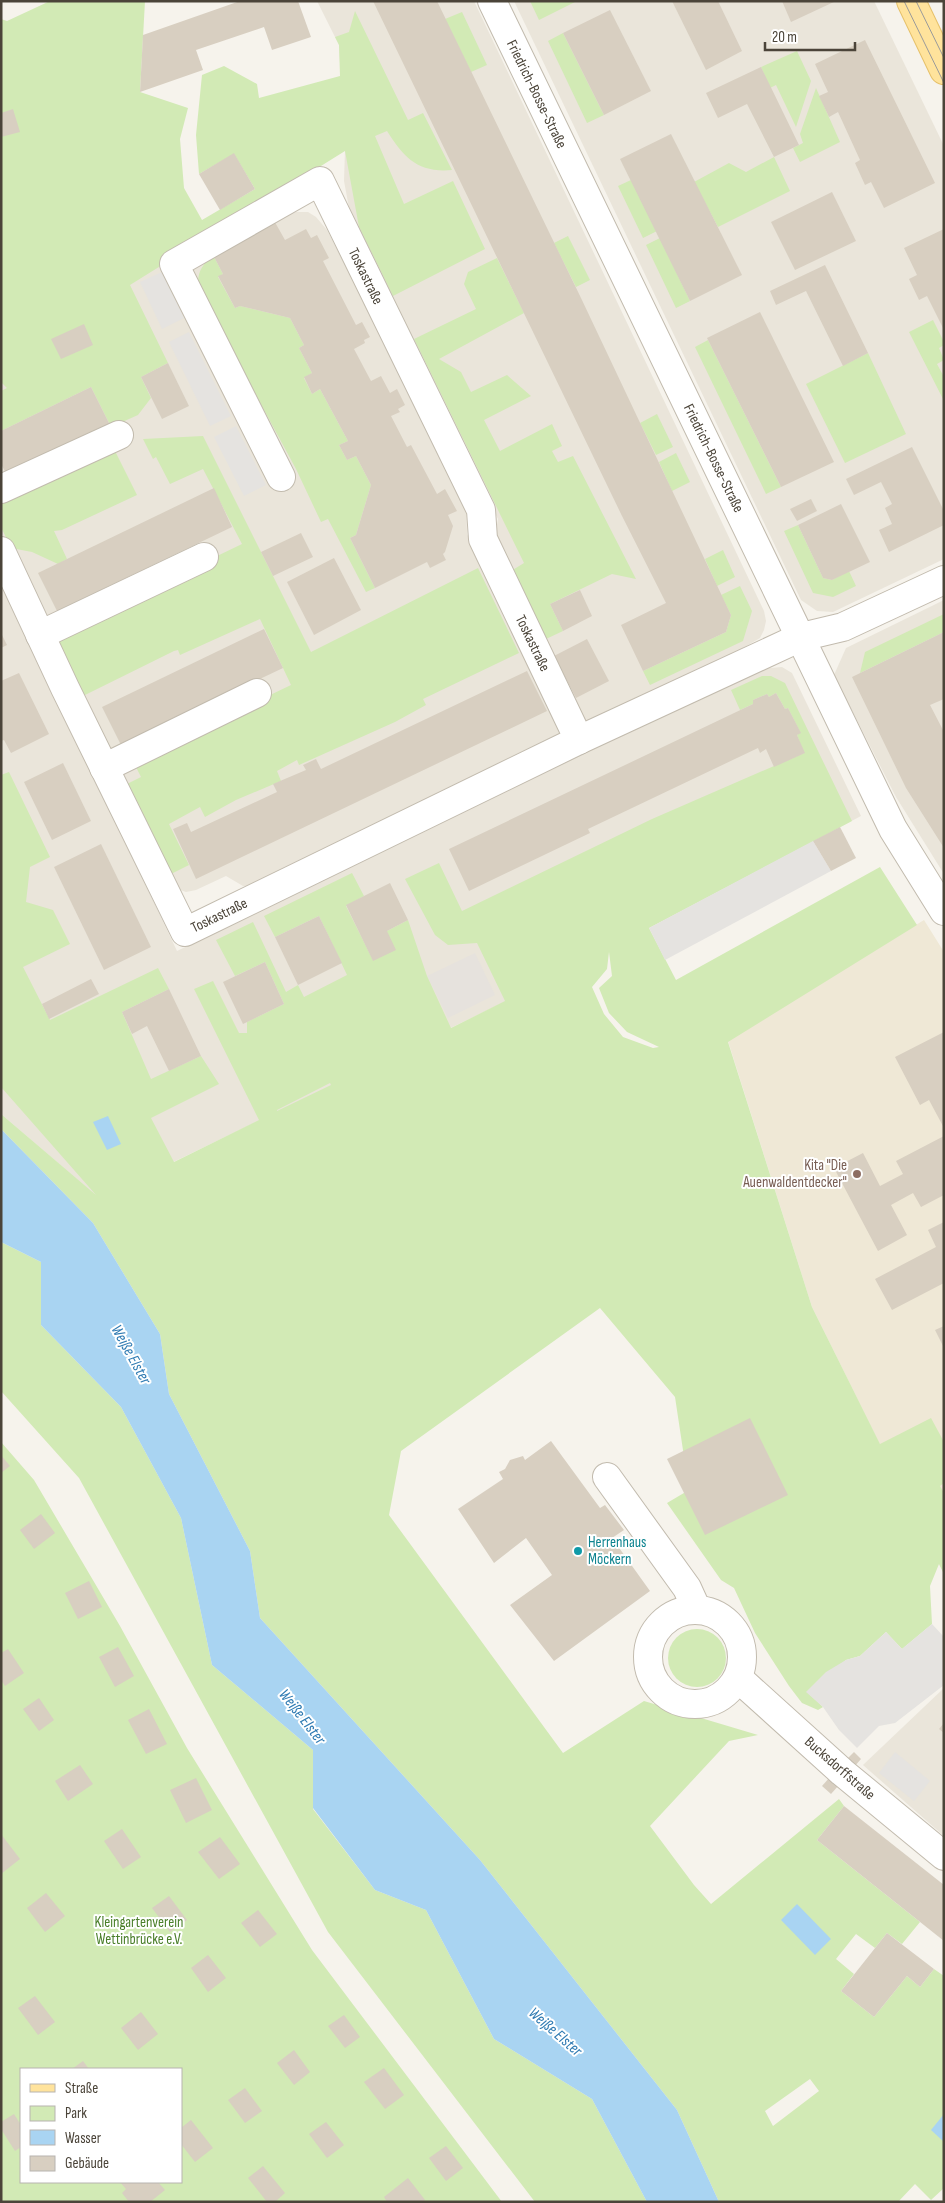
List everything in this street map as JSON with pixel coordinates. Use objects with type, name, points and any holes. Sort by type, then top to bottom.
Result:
[{"type":"main road","points":[[911,1],[944,70]]},
{"type":"street","name":"Friedrich-Bosse-Straße","points":[[492,1],[893,829],[944,911]]},
{"type":"street","name":"Toskastraße","points":[[281,476],[174,264],[320,181],[481,510],[483,539],[579,740]]},
{"type":"street","points":[[1,489],[119,435]]},
{"type":"street","name":"Toskastraße","points":[[1,551],[104,768],[185,932],[579,740],[801,637],[843,628],[944,580]]},
{"type":"street","points":[[40,635],[204,557]]},
{"type":"street","points":[[104,768],[257,693]]},
{"type":"street","points":[[608,1477],[687,1588],[697,1610]]},
{"type":"street","points":[[697,1610],[713,1613],[727,1622],[737,1634],[742,1650],[742,1664],[738,1678],[729,1690],[718,1699],[704,1704],[689,1704],[675,1700],[662,1691],[652,1677],[648,1662],[649,1646],[656,1631],[667,1620],[681,1612],[697,1610]]},
{"type":"street","name":"Bucksdorffstraße","points":[[738,1678],[842,1772],[944,1856]]},
{"type":"shaded area","points":[[317,1],[474,1],[764,611],[766,621],[760,638],[731,655],[583,724],[494,541],[498,519],[352,224],[344,181],[345,150],[339,45]]},
{"type":"shaded area","points":[[514,1],[874,1],[944,146],[944,559],[833,612],[817,611],[801,600]]},
{"type":"shaded area","points":[[271,197],[282,216],[296,212],[308,212],[316,217],[327,230],[466,498],[467,534],[564,733],[252,886],[243,886],[226,876],[196,890],[186,892],[175,888],[1,532],[1,253],[67,303]]},
{"type":"shaded area","points":[[162,272],[184,318],[162,329],[140,282]]},
{"type":"shaded area","points":[[189,332],[231,416],[210,426],[169,342]]},
{"type":"shaded area","points":[[236,426],[266,485],[244,496],[214,437]]},
{"type":"shaded area","points":[[1,579],[177,951],[758,669],[782,667],[792,673],[861,816],[554,978],[99,1198],[1,1114]]},
{"type":"shaded area","points":[[944,600],[944,874],[896,797],[834,675],[846,648]]},
{"type":"shaded area","points":[[813,841],[831,871],[665,960],[649,928]]},
{"type":"shaded area","name":"Kita \"Die Auenwaldentdecker\"","points":[[924,920],[944,952],[944,1574],[812,1307],[728,1041]]},
{"type":"shaded area","points":[[475,953],[495,995],[448,1018],[427,976]]},
{"type":"shaded area","points":[[932,1624],[944,1637],[944,1685],[895,1723],[879,1726],[857,1748],[839,1730],[823,1707],[806,1692],[826,1672],[846,1660],[860,1656],[886,1632],[902,1649]]},
{"type":"shaded area","points":[[944,1688],[944,1836],[863,1765]]},
{"type":"shaded area","points":[[895,1752],[930,1781],[914,1801],[879,1773]]},
{"type":"green space","points":[[50,1],[145,1],[140,92],[188,108],[180,139],[184,188],[202,220],[255,189],[234,154],[199,174],[196,135],[202,75],[224,66],[257,84],[259,98],[340,76],[339,45],[335,37],[349,32],[355,11],[408,120],[423,113],[452,170],[430,169],[413,162],[400,149],[387,131],[375,136],[404,204],[453,181],[485,249],[393,296],[359,227],[345,151],[130,285],[168,363],[141,377],[151,398],[138,415],[111,427],[91,387],[1,431],[1,391],[7,388],[1,382],[1,19],[7,21]]},
{"type":"green space","points":[[530,1],[577,1],[539,20]]},
{"type":"green space","points":[[462,12],[487,65],[471,72],[445,19]]},
{"type":"green space","points":[[563,33],[604,115],[587,123],[548,41]]},
{"type":"green space","points":[[797,51],[811,81],[796,127],[776,85],[770,88],[761,67]]},
{"type":"green space","points":[[816,88],[840,142],[800,162],[793,148],[803,143],[800,134]]},
{"type":"green space","points":[[774,157],[790,191],[718,227],[694,182],[729,163],[746,172]]},
{"type":"green space","points":[[631,180],[657,231],[643,238],[618,186]]},
{"type":"green space","points":[[568,236],[590,280],[576,287],[554,243]]},
{"type":"green space","points":[[660,238],[690,301],[676,308],[646,245]]},
{"type":"green space","points":[[213,255],[223,274],[218,277],[235,308],[240,306],[290,318],[304,345],[299,348],[312,373],[304,378],[312,394],[320,389],[348,441],[339,445],[347,460],[356,456],[371,485],[356,535],[350,538],[375,588],[366,592],[328,519],[321,522],[296,469],[199,290],[198,279],[200,271]]},
{"type":"green space","points":[[497,258],[524,313],[439,359],[461,372],[471,392],[507,375],[531,396],[484,420],[500,451],[552,424],[562,446],[552,451],[558,462],[573,456],[636,579],[612,574],[550,604],[563,631],[546,639],[511,571],[524,563],[414,339],[476,309],[464,284],[468,272]]},
{"type":"green space","points":[[933,320],[944,342],[944,345],[939,348],[944,360],[937,364],[944,377],[944,401],[909,332]]},
{"type":"green space","points":[[708,340],[781,487],[766,494],[695,347]]},
{"type":"green space","points":[[868,353],[906,434],[845,463],[806,384]]},
{"type":"green space","points":[[657,414],[673,447],[656,455],[640,423]]},
{"type":"green space","points":[[203,436],[311,652],[478,568],[519,653],[423,699],[426,705],[395,722],[299,765],[297,760],[277,771],[281,781],[236,800],[205,817],[200,807],[169,824],[189,865],[169,875],[125,785],[141,777],[133,761],[291,685],[260,619],[180,655],[178,650],[174,651],[83,696],[53,635],[242,544],[203,469],[170,484],[156,457],[153,459],[143,439]]},
{"type":"green space","points":[[112,445],[137,495],[62,530],[54,531],[67,559],[58,564],[32,552],[11,548],[1,527],[1,497]]},
{"type":"green space","points":[[676,453],[690,482],[672,491],[659,462]]},
{"type":"green space","points":[[798,525],[823,578],[832,580],[849,571],[856,586],[833,597],[813,593],[784,531]]},
{"type":"green space","points":[[723,550],[735,577],[717,586],[705,559]]},
{"type":"green space","points":[[740,586],[752,611],[743,641],[650,685],[643,671],[726,632],[731,615],[721,595]]},
{"type":"green space","points":[[944,614],[944,632],[860,673],[865,652]]},
{"type":"green space","points":[[762,676],[771,676],[785,683],[852,821],[649,928],[676,980],[880,867],[917,925],[728,1042],[812,1307],[880,1444],[931,1418],[944,1442],[944,1483],[940,1486],[944,1493],[944,1574],[939,1564],[930,1586],[932,1624],[902,1649],[886,1632],[860,1656],[846,1660],[807,1692],[823,1707],[818,1710],[802,1703],[755,1633],[734,1588],[721,1580],[667,1503],[689,1490],[675,1397],[600,1308],[401,1451],[389,1515],[563,1753],[644,1701],[758,1735],[729,1741],[650,1826],[694,1885],[711,1904],[839,1799],[844,1806],[817,1840],[920,1922],[902,1944],[887,1933],[875,1948],[856,1934],[836,1959],[854,1974],[841,1991],[874,2017],[907,1976],[920,1987],[934,1969],[944,1976],[944,2188],[931,2200],[915,2184],[898,2202],[719,2202],[677,2110],[480,1860],[260,1618],[250,1551],[169,1394],[160,1334],[93,1223],[1,1129],[1,1114],[96,1195],[1,1087],[1,775],[9,772],[50,857],[30,867],[26,902],[53,910],[70,944],[23,967],[50,1020],[158,968],[169,989],[122,1012],[151,1079],[201,1056],[219,1084],[151,1118],[174,1162],[259,1120],[194,989],[213,981],[239,1033],[247,1033],[247,1022],[284,1004],[265,962],[235,976],[216,940],[253,922],[286,992],[298,985],[304,997],[347,975],[319,916],[275,937],[264,916],[352,873],[364,896],[346,906],[373,960],[387,931],[408,920],[427,976],[451,1028],[505,1001],[477,943],[448,945],[435,935],[405,879],[439,863],[462,911],[652,819],[804,753],[797,735],[800,732],[788,708],[785,709],[776,693],[769,697],[767,694],[753,700],[753,704],[740,710],[731,690]],"holes":[[[609,952],[612,976],[599,988],[609,1013],[627,1032],[659,1047],[653,1048],[623,1037],[604,1014],[592,987],[607,969]],[[330,1083],[331,1085],[277,1111]],[[810,2079],[819,2091],[773,2126],[765,2111]]]},
{"type":"green space","points":[[1,1242],[41,1262],[41,1325],[121,1407],[181,1518],[212,1665],[313,1750],[313,1809],[375,1890],[426,1910],[494,2039],[592,2099],[647,2202],[535,2202],[328,1932],[79,1478],[1,1391]]},
{"type":"green space","name":"Kleingartenverein Wettinbrücke e.V.","points":[[1,1442],[34,1480],[120,1626],[187,1748],[312,1950],[502,2202],[1,2202]]},
{"type":"green space","points":[[691,1629],[703,1629],[718,1637],[726,1652],[726,1664],[718,1679],[703,1687],[691,1687],[676,1679],[668,1664],[668,1652],[676,1637]]},
{"type":"water","points":[[108,1116],[121,1144],[107,1150],[93,1122]]},
{"type":"water","name":"Weiße Elster","points":[[1,1129],[93,1223],[160,1334],[169,1394],[250,1551],[260,1618],[480,1860],[677,2110],[719,2202],[647,2202],[592,2099],[494,2039],[426,1910],[375,1890],[313,1808],[313,1750],[212,1665],[181,1518],[121,1407],[41,1325],[41,1262],[1,1242]]},
{"type":"water","points":[[797,1904],[831,1939],[815,1955],[781,1920]]},
{"type":"water","points":[[944,2114],[944,2142],[931,2130]]},
{"type":"building","points":[[240,1],[298,1],[311,37],[272,50],[264,27],[196,50],[203,70],[140,92],[143,35]]},
{"type":"building","points":[[373,1],[437,1],[581,298],[731,615],[726,632],[643,671],[621,625],[666,603]]},
{"type":"building","points":[[672,1],[718,1],[742,51],[706,70]]},
{"type":"building","points":[[782,1],[836,1],[791,22]]},
{"type":"building","points":[[610,10],[651,91],[604,115],[563,33]]},
{"type":"building","points":[[865,40],[935,183],[884,208],[871,182],[865,185],[855,163],[860,160],[838,112],[829,117],[819,96],[828,92],[815,64]]},
{"type":"building","points":[[761,67],[799,145],[774,157],[747,104],[718,118],[706,93]]},
{"type":"building","points":[[13,109],[20,132],[1,137],[1,113]]},
{"type":"building","points":[[671,134],[742,275],[690,301],[620,159]]},
{"type":"building","points":[[234,153],[255,189],[220,210],[199,174]]},
{"type":"building","points":[[832,192],[856,241],[795,270],[771,222]]},
{"type":"building","points":[[272,217],[285,240],[306,229],[311,238],[317,235],[329,258],[323,261],[356,325],[362,322],[370,337],[364,340],[365,343],[354,349],[371,381],[381,376],[390,393],[397,389],[405,405],[398,409],[400,412],[391,416],[407,447],[411,445],[437,494],[445,489],[457,511],[448,515],[453,526],[443,554],[446,560],[430,568],[427,562],[375,588],[350,538],[356,535],[371,485],[356,456],[347,460],[339,445],[348,441],[320,389],[312,394],[304,377],[312,373],[299,348],[304,345],[290,318],[240,306],[235,308],[218,276],[223,274],[213,255]]},
{"type":"building","points":[[944,229],[944,330],[927,296],[919,300],[909,279],[917,275],[904,248]]},
{"type":"building","points":[[825,265],[868,353],[843,366],[806,291],[776,305],[770,291]]},
{"type":"building","points":[[760,312],[834,462],[781,487],[707,338]]},
{"type":"building","points":[[84,324],[93,345],[61,359],[51,339]]},
{"type":"building","points":[[168,363],[189,406],[162,419],[141,377]]},
{"type":"building","points":[[91,387],[111,427],[8,477],[1,464],[1,431]]},
{"type":"building","points":[[912,447],[944,511],[944,525],[889,552],[879,530],[892,524],[885,508],[892,504],[881,482],[854,495],[846,479]]},
{"type":"building","points":[[214,488],[232,527],[57,611],[38,573]]},
{"type":"building","points":[[811,499],[817,511],[797,521],[790,509]]},
{"type":"building","points":[[841,504],[870,562],[832,580],[823,578],[798,525]]},
{"type":"building","points":[[301,533],[313,557],[273,576],[261,552]]},
{"type":"building","points":[[334,558],[361,610],[314,635],[287,582]]},
{"type":"building","points":[[580,590],[592,616],[563,631],[550,604]]},
{"type":"building","points":[[264,629],[283,668],[121,745],[102,707]]},
{"type":"building","points":[[944,632],[944,699],[930,705],[944,732],[944,848],[906,788],[852,677]]},
{"type":"building","points":[[1,633],[7,645],[1,648]]},
{"type":"building","points":[[587,639],[609,681],[576,698],[554,656]]},
{"type":"building","points":[[527,671],[547,711],[196,879],[173,829],[187,823],[191,832],[277,792],[273,784],[306,770],[303,765],[316,759],[321,769]]},
{"type":"building","points":[[19,673],[49,734],[11,753],[4,740],[1,741],[1,681]]},
{"type":"building","points":[[776,693],[785,709],[788,708],[801,733],[797,735],[805,753],[774,767],[766,749],[760,753],[758,748],[588,829],[590,833],[469,891],[449,849],[753,704],[753,700],[767,694],[769,697]]},
{"type":"building","points":[[63,763],[91,821],[52,840],[24,782]]},
{"type":"building","points":[[840,827],[856,858],[831,871],[813,841]]},
{"type":"building","points":[[101,844],[151,947],[104,970],[54,867]]},
{"type":"building","points":[[390,883],[408,920],[387,931],[396,950],[373,961],[346,905]]},
{"type":"building","points":[[319,916],[342,963],[298,985],[275,937]]},
{"type":"building","points":[[265,962],[284,1004],[243,1024],[223,982]]},
{"type":"building","points":[[91,979],[99,994],[49,1019],[42,1004]]},
{"type":"building","points":[[169,989],[201,1056],[169,1071],[147,1026],[132,1034],[122,1012]]},
{"type":"building","points":[[944,1032],[944,1128],[929,1100],[920,1105],[895,1057]]},
{"type":"building","points":[[944,1136],[944,1195],[921,1207],[913,1193],[891,1205],[907,1235],[878,1251],[834,1168],[863,1153],[880,1186],[903,1174],[896,1161]]},
{"type":"building","points":[[944,1222],[944,1283],[892,1310],[875,1279],[936,1247],[928,1230]]},
{"type":"building","points":[[944,1326],[944,1348],[935,1330]]},
{"type":"building","points":[[750,1418],[788,1495],[705,1535],[667,1459]]},
{"type":"building","name":"Herrenhaus Möckern","points":[[551,1441],[600,1508],[605,1505],[624,1530],[612,1538],[650,1591],[554,1661],[510,1605],[552,1575],[526,1538],[494,1563],[458,1509],[503,1479],[499,1472],[505,1469],[510,1460],[523,1456],[525,1460]]},
{"type":"building","points":[[1,1455],[10,1466],[1,1473]]},
{"type":"building","points":[[41,1514],[55,1533],[34,1549],[20,1530]]},
{"type":"building","points":[[89,1581],[102,1607],[78,1619],[65,1593]]},
{"type":"building","points":[[118,1647],[134,1676],[115,1687],[99,1657]]},
{"type":"building","points":[[8,1649],[24,1673],[5,1686],[1,1680],[1,1653]]},
{"type":"building","points":[[39,1698],[54,1720],[39,1731],[23,1709]]},
{"type":"building","points":[[149,1709],[167,1744],[146,1754],[128,1720]]},
{"type":"building","points":[[944,1723],[944,1733],[939,1729]]},
{"type":"building","points":[[854,1752],[861,1759],[854,1767],[846,1760]]},
{"type":"building","points":[[80,1765],[93,1784],[68,1801],[55,1781]]},
{"type":"building","points":[[830,1777],[839,1785],[831,1794],[822,1786]]},
{"type":"building","points":[[196,1778],[212,1810],[186,1823],[170,1790]]},
{"type":"building","points":[[844,1806],[944,1885],[944,1941],[817,1840]]},
{"type":"building","points":[[122,1829],[141,1857],[123,1869],[104,1841]]},
{"type":"building","points":[[1,1834],[20,1859],[1,1874]]},
{"type":"building","points":[[220,1837],[240,1864],[219,1879],[198,1852]]},
{"type":"building","points":[[46,1893],[65,1916],[45,1932],[27,1908]]},
{"type":"building","points":[[169,1896],[187,1920],[170,1932],[152,1908]]},
{"type":"building","points":[[258,1910],[277,1934],[260,1947],[241,1923]]},
{"type":"building","points":[[887,1933],[934,1969],[920,1987],[907,1976],[874,2017],[841,1991]]},
{"type":"building","points":[[208,1955],[226,1978],[208,1992],[191,1968]]},
{"type":"building","points":[[35,1996],[55,2022],[38,2035],[18,2008]]},
{"type":"building","points":[[141,2012],[158,2034],[138,2050],[121,2028]]},
{"type":"building","points":[[344,2015],[360,2037],[345,2048],[328,2026]]},
{"type":"building","points":[[294,2050],[310,2072],[294,2085],[277,2063]]},
{"type":"building","points":[[83,2061],[88,2068],[73,2068]]},
{"type":"building","points":[[384,2068],[404,2095],[385,2109],[364,2082]]},
{"type":"building","points":[[245,2088],[262,2111],[245,2123],[228,2100]]},
{"type":"building","points":[[14,2114],[20,2123],[20,2148],[15,2151],[1,2129],[1,2122]]},
{"type":"building","points":[[191,2120],[213,2148],[195,2162],[182,2145],[182,2127]]},
{"type":"building","points":[[326,2122],[344,2145],[327,2158],[309,2134]]},
{"type":"building","points":[[446,2146],[463,2168],[446,2181],[429,2158]]},
{"type":"building","points":[[263,2166],[285,2193],[275,2202],[267,2202],[248,2178]]},
{"type":"building","points":[[408,2178],[425,2200],[422,2202],[387,2202],[384,2197]]},
{"type":"building","points":[[121,2183],[159,2183],[165,2190],[150,2202],[129,2202],[122,2193],[126,2189]]},
{"type":"tram line","points":[[904,1],[944,83]]},
{"type":"tram line","points":[[916,1],[944,58]]},
{"type":"place","name":"Kita \"Die Auenwaldentdecker\"","points":[[857,1174]]},
{"type":"place","name":"Herrenhaus Möckern","points":[[578,1551]]}]
